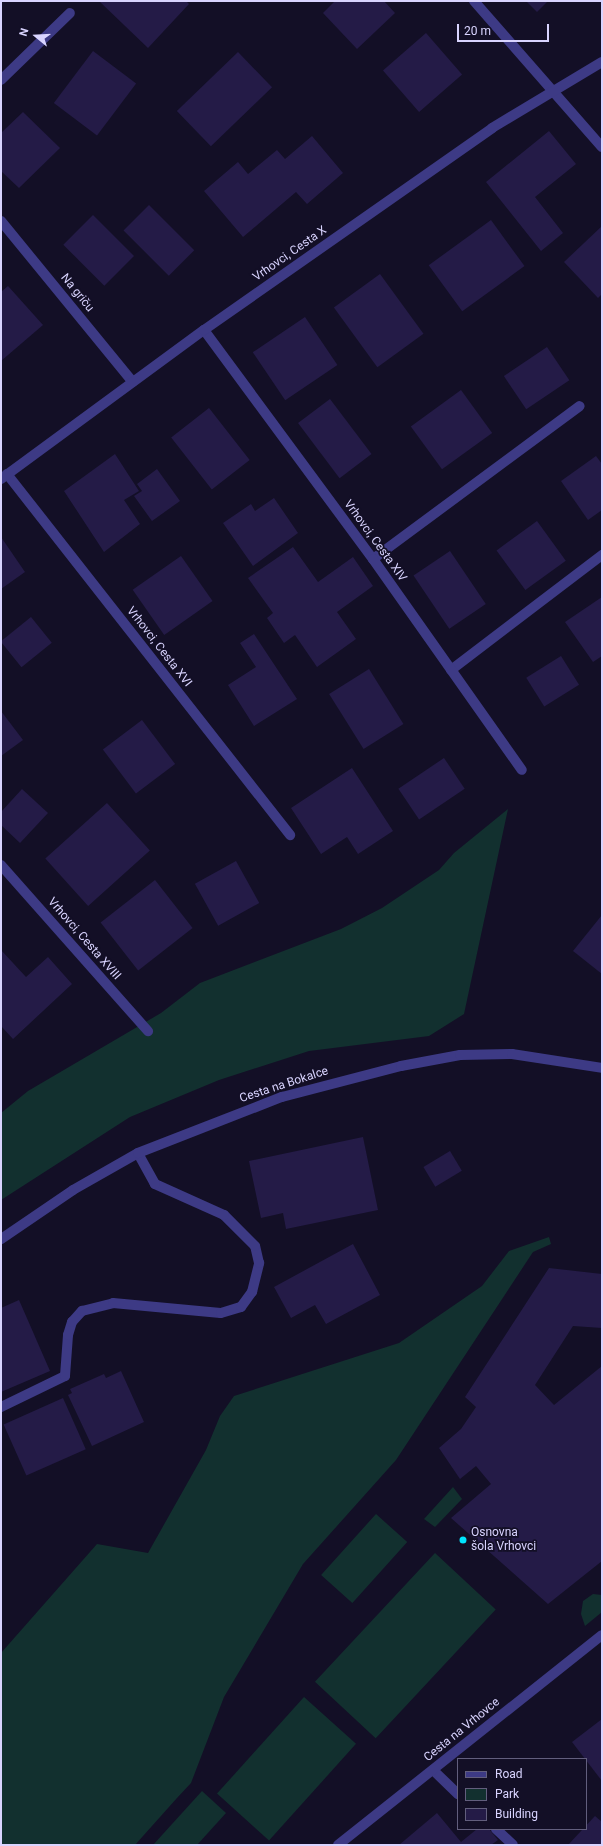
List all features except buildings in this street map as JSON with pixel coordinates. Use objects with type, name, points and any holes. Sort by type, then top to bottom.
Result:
[{"type":"street","points":[[474,1],[554,89],[602,147]]},
{"type":"street","points":[[1,80],[70,13]]},
{"type":"street","name":"Vrhovci, Cesta X","points":[[4,477],[204,330],[554,89],[602,62]]},
{"type":"street","name":"Na griču","points":[[1,221],[133,382]]},
{"type":"street","name":"Vrhovci, Cesta XIV","points":[[204,330],[373,559],[522,770]]},
{"type":"street","points":[[373,559],[580,406]]},
{"type":"street","name":"Vrhovci, Cesta XVI","points":[[4,477],[290,835]]},
{"type":"street","points":[[452,670],[602,555]]},
{"type":"street","name":"Vrhovci, Cesta XVIII","points":[[1,865],[148,1031]]},
{"type":"street","name":"Cesta na Bokalce","points":[[1,1239],[73,1190],[138,1154],[282,1097],[445,1058],[512,1054],[602,1068]]},
{"type":"street","points":[[1,1407],[65,1376],[68,1335],[72,1322],[82,1311],[113,1303],[221,1313],[241,1307],[252,1292],[259,1263],[255,1246],[224,1215],[155,1184],[138,1154]]},
{"type":"street","name":"Cesta na Vrhovce","points":[[338,1845],[602,1635]]},
{"type":"street","points":[[433,1770],[457,1793]]},
{"type":"street","points":[[497,1830],[513,1845]]},
{"type":"green space","points":[[508,809],[464,1014],[429,1036],[309,1051],[219,1080],[130,1117],[1,1200],[1,1113],[28,1091],[161,1013],[200,983],[341,929],[382,908],[439,870],[454,853]]},
{"type":"green space","points":[[549,1237],[551,1244],[533,1252],[396,1460],[303,1564],[224,1697],[191,1783],[135,1845],[1,1845],[1,1653],[97,1544],[148,1553],[206,1450],[220,1416],[234,1396],[399,1343],[482,1286],[509,1251]]},
{"type":"green space","points":[[453,1487],[462,1499],[435,1527],[424,1519]]},
{"type":"green space","points":[[376,1514],[407,1542],[352,1603],[321,1575]]},
{"type":"green space","points":[[435,1553],[496,1610],[376,1738],[315,1682]]},
{"type":"green space","points":[[593,1594],[602,1595],[602,1612],[585,1626],[581,1614],[583,1601]]},
{"type":"green space","points":[[304,1697],[356,1744],[269,1840],[217,1794]]},
{"type":"green space","points":[[202,1791],[226,1813],[197,1845],[153,1845]]},
{"type":"place","name":"Osnovna šola Vrhovci","points":[[463,1540]]}]
